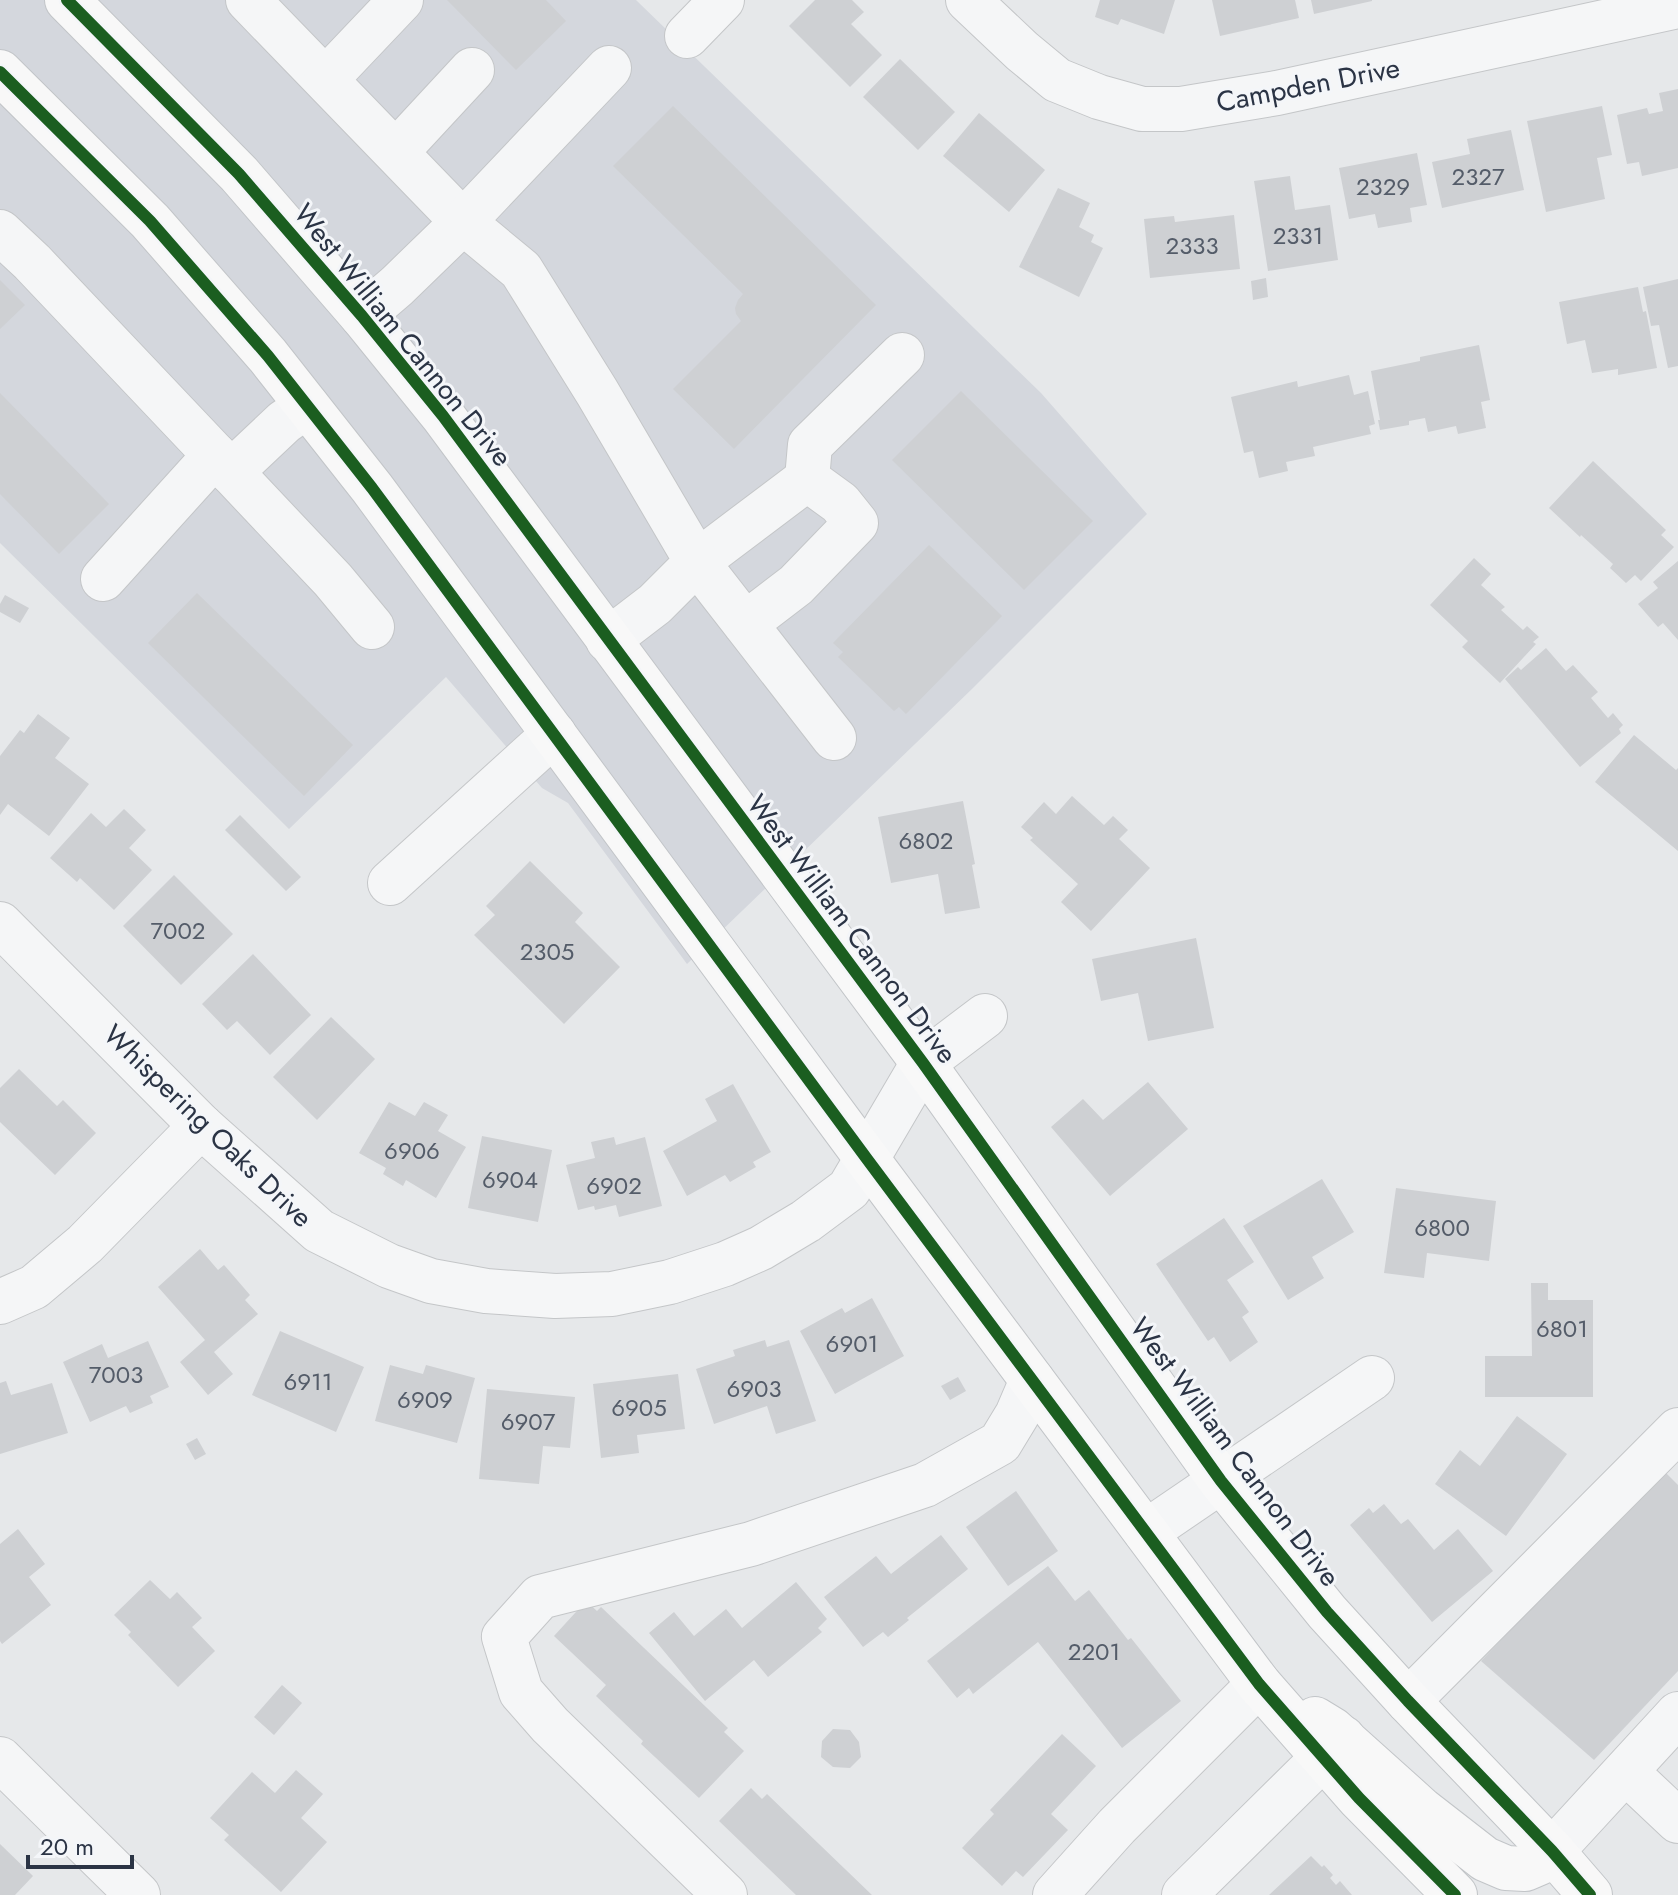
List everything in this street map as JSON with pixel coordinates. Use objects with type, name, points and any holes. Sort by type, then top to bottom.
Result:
[{"type":"main road","name":"West William Cannon Drive","points":[[67,0],[239,174],[362,316],[443,416],[923,1063],[1221,1481],[1327,1612],[1590,1895]]},
{"type":"main road","points":[[0,72],[150,221],[268,356],[372,488],[1259,1684],[1333,1730],[1333,1748],[1359,1798],[1455,1895]]},
{"type":"main road","points":[[1333,1748],[1422,1810],[1485,1859],[1506,1868],[1525,1869],[1539,1863],[1552,1851]]},
{"type":"street","points":[[248,0],[463,222],[521,270],[697,562],[834,738]]},
{"type":"street","points":[[326,79],[401,0]]},
{"type":"street","points":[[687,36],[722,0]]},
{"type":"street","name":"Campden Drive","points":[[968,0],[1057,80],[1099,97],[1142,109],[1181,109],[1240,100],[1678,6]]},
{"type":"street","points":[[362,316],[463,222],[609,68]]},
{"type":"street","points":[[396,152],[472,70]]},
{"type":"street","points":[[0,232],[333,580],[372,627]]},
{"type":"street","points":[[608,640],[655,604],[697,562],[807,479],[810,445],[902,355]]},
{"type":"street","points":[[103,579],[223,464],[307,406]]},
{"type":"street","points":[[745,624],[796,585],[856,523],[840,503],[807,479]]},
{"type":"street","points":[[390,883],[554,734]]},
{"type":"street","name":"Whispering Oaks Drive","points":[[0,924],[201,1126],[319,1231],[389,1266],[431,1281],[486,1291],[555,1296],[612,1294],[670,1282],[761,1248],[806,1221],[849,1189],[923,1063]]},
{"type":"street","points":[[923,1063],[985,1016]]},
{"type":"street","points":[[0,1302],[34,1287],[85,1244],[201,1126]]},
{"type":"street","points":[[1146,1532],[1372,1378]]},
{"type":"street","points":[[725,1895],[550,1725],[521,1692],[504,1637],[540,1597],[751,1544],[925,1485],[1000,1443],[1017,1415],[1032,1380]]},
{"type":"street","points":[[1408,1701],[1678,1430]]},
{"type":"street","points":[[1055,1895],[1117,1826],[1259,1684]]},
{"type":"street","points":[[1552,1851],[1678,1714]]},
{"type":"street","points":[[1184,1895],[1333,1748]]},
{"type":"street","points":[[0,1759],[122,1890]]},
{"type":"street","points":[[1626,1772],[1678,1821]]},
{"type":"shaded area","points":[[0,0],[636,0],[1041,393],[1147,514],[972,689],[687,964],[568,803],[542,788],[446,677],[289,829],[0,543]]},
{"type":"building","points":[[447,0],[546,0],[566,21],[516,70]]},
{"type":"building","points":[[815,0],[852,0],[864,12],[851,24],[882,55],[850,87],[789,26]]},
{"type":"building","points":[[1100,0],[1175,0],[1164,34],[1121,19],[1118,25],[1095,17]]},
{"type":"building","points":[[1212,0],[1295,0],[1299,18],[1220,36]]},
{"type":"building","points":[[1311,0],[1372,0],[1372,1],[1314,14]]},
{"type":"building","points":[[900,59],[955,112],[918,150],[863,97]]},
{"type":"building","points":[[1678,89],[1678,168],[1642,176],[1639,162],[1627,164],[1617,115],[1647,108],[1649,114],[1663,111],[1659,93]]},
{"type":"building","points":[[673,106],[876,305],[734,449],[673,389],[741,321],[735,308],[743,294],[613,166]]},
{"type":"building","points":[[1602,106],[1612,155],[1597,158],[1605,199],[1546,212],[1527,121]]},
{"type":"building","points":[[979,113],[1045,170],[1009,212],[943,156]]},
{"type":"building","points":[[1511,130],[1524,190],[1442,208],[1432,162],[1470,154],[1467,139]]},
{"type":"building","points":[[1417,153],[1427,205],[1410,208],[1412,222],[1378,228],[1375,214],[1349,219],[1339,168]]},
{"type":"building","points":[[1290,176],[1295,210],[1330,205],[1338,260],[1268,271],[1254,181]]},
{"type":"building","points":[[1058,188],[1090,203],[1079,227],[1094,235],[1091,242],[1103,248],[1079,297],[1019,267]]},
{"type":"building","points":[[1234,215],[1240,269],[1150,278],[1144,219],[1174,216],[1175,222]]},
{"type":"building","points":[[1266,278],[1268,297],[1253,300],[1251,281]]},
{"type":"building","points":[[1678,279],[1678,366],[1668,368],[1659,325],[1651,326],[1643,287]]},
{"type":"building","points":[[0,280],[25,305],[0,329]]},
{"type":"building","points":[[1638,287],[1657,368],[1618,375],[1618,369],[1592,373],[1585,340],[1567,344],[1559,302]]},
{"type":"building","points":[[1479,345],[1490,400],[1481,402],[1486,428],[1458,434],[1456,426],[1428,432],[1425,418],[1409,421],[1409,425],[1380,430],[1371,371]]},
{"type":"building","points":[[1349,375],[1354,395],[1368,391],[1375,424],[1369,426],[1371,434],[1313,447],[1315,456],[1286,462],[1288,471],[1259,478],[1253,451],[1244,453],[1231,397],[1297,381],[1298,387]]},
{"type":"building","points":[[961,391],[1093,521],[1024,590],[892,460]]},
{"type":"building","points":[[0,393],[109,504],[59,554],[0,494]]},
{"type":"building","points":[[1593,461],[1666,530],[1661,535],[1674,547],[1641,581],[1635,575],[1626,583],[1610,568],[1613,564],[1549,508]]},
{"type":"building","points":[[929,545],[1002,616],[906,714],[899,707],[894,711],[838,657],[843,652],[833,643]]},
{"type":"building","points":[[1474,558],[1491,574],[1481,585],[1505,607],[1501,610],[1523,630],[1527,626],[1539,637],[1500,683],[1462,647],[1468,641],[1430,605]]},
{"type":"building","points":[[1678,561],[1678,640],[1663,623],[1658,627],[1638,604],[1658,588],[1653,582]]},
{"type":"building","points":[[197,593],[353,745],[304,796],[148,643]]},
{"type":"building","points":[[5,595],[29,608],[20,623],[0,612]]},
{"type":"building","points":[[1546,648],[1566,671],[1573,665],[1598,692],[1591,698],[1608,718],[1613,713],[1623,725],[1619,729],[1621,733],[1580,767],[1505,679],[1518,667],[1521,670]]},
{"type":"building","points":[[38,714],[70,738],[55,758],[89,784],[49,836],[8,804],[0,815],[0,756],[20,730],[24,733]]},
{"type":"building","points":[[1634,735],[1676,770],[1678,768],[1678,851],[1595,782]]},
{"type":"building","points":[[1072,796],[1104,825],[1113,816],[1128,830],[1119,839],[1150,868],[1091,931],[1061,902],[1078,884],[1030,840],[1033,838],[1021,827],[1044,802],[1056,814]]},
{"type":"building","points":[[963,801],[980,908],[945,914],[938,874],[891,883],[878,817]]},
{"type":"building","points":[[124,809],[146,830],[129,848],[152,870],[114,910],[80,878],[77,882],[50,858],[91,813],[106,827]]},
{"type":"building","points":[[240,815],[301,877],[286,891],[225,830]]},
{"type":"building","points":[[530,861],[583,913],[575,922],[620,967],[564,1024],[474,935],[495,915],[486,906]]},
{"type":"building","points":[[174,875],[233,934],[181,985],[123,926]]},
{"type":"building","points":[[1196,938],[1214,1028],[1148,1041],[1138,993],[1101,1001],[1092,959]]},
{"type":"building","points":[[253,954],[311,1015],[270,1055],[237,1021],[227,1030],[202,1004]]},
{"type":"building","points":[[331,1017],[375,1059],[317,1120],[273,1077]]},
{"type":"building","points":[[19,1069],[57,1106],[63,1100],[96,1133],[55,1175],[0,1122],[0,1088]]},
{"type":"building","points":[[1148,1082],[1188,1129],[1110,1196],[1051,1127],[1083,1099],[1103,1120]]},
{"type":"building","points":[[733,1084],[771,1152],[753,1162],[756,1167],[730,1182],[725,1175],[687,1196],[663,1151],[717,1121],[705,1099]]},
{"type":"building","points":[[389,1102],[415,1116],[424,1102],[448,1115],[438,1131],[466,1147],[436,1198],[406,1180],[403,1186],[383,1174],[386,1168],[359,1153]]},
{"type":"building","points":[[482,1136],[552,1150],[538,1222],[468,1208]]},
{"type":"building","points":[[614,1137],[616,1145],[645,1137],[662,1206],[619,1217],[616,1205],[578,1210],[566,1165],[595,1158],[591,1142]]},
{"type":"building","points":[[1322,1179],[1354,1232],[1312,1257],[1324,1278],[1288,1300],[1243,1226]]},
{"type":"building","points":[[1396,1188],[1496,1201],[1489,1261],[1427,1253],[1424,1278],[1384,1273]]},
{"type":"building","points":[[1224,1218],[1254,1262],[1227,1280],[1249,1312],[1242,1317],[1258,1342],[1230,1362],[1214,1337],[1208,1341],[1156,1264]]},
{"type":"building","points":[[200,1249],[218,1270],[225,1266],[250,1295],[245,1300],[258,1314],[214,1352],[233,1374],[208,1395],[180,1362],[205,1340],[158,1287]]},
{"type":"building","points":[[1531,1283],[1548,1283],[1548,1300],[1593,1300],[1593,1397],[1485,1397],[1485,1356],[1532,1356]]},
{"type":"building","points":[[872,1298],[904,1356],[835,1394],[800,1331],[842,1308],[845,1313]]},
{"type":"building","points":[[280,1331],[364,1367],[336,1432],[252,1395]]},
{"type":"building","points":[[765,1340],[767,1347],[789,1340],[816,1421],[776,1434],[767,1406],[714,1424],[696,1369],[735,1356],[733,1350]]},
{"type":"building","points":[[148,1341],[169,1387],[150,1396],[153,1403],[130,1413],[126,1406],[90,1422],[63,1362],[102,1344],[108,1358]]},
{"type":"building","points":[[390,1365],[423,1374],[426,1365],[475,1378],[457,1443],[375,1421]]},
{"type":"building","points":[[678,1374],[685,1429],[637,1435],[639,1453],[601,1458],[593,1384]]},
{"type":"building","points":[[958,1377],[966,1391],[950,1400],[941,1386]]},
{"type":"building","points":[[6,1381],[11,1395],[52,1383],[68,1433],[0,1454],[0,1383]]},
{"type":"building","points":[[487,1389],[575,1397],[570,1448],[543,1446],[539,1484],[479,1479]]},
{"type":"building","points":[[1517,1416],[1567,1454],[1506,1536],[1435,1484],[1460,1450],[1480,1466]]},
{"type":"building","points":[[197,1438],[206,1454],[195,1460],[186,1444]]},
{"type":"building","points":[[1663,1470],[1678,1485],[1678,1671],[1594,1760],[1481,1661]]},
{"type":"building","points":[[1016,1491],[1058,1551],[1008,1586],[966,1527]]},
{"type":"building","points":[[1384,1504],[1401,1524],[1408,1519],[1434,1550],[1458,1529],[1493,1571],[1432,1622],[1350,1525],[1369,1508],[1373,1513]]},
{"type":"building","points":[[18,1529],[45,1564],[29,1577],[51,1605],[2,1644],[0,1544]]},
{"type":"building","points":[[941,1535],[968,1569],[888,1637],[883,1632],[863,1647],[824,1597],[876,1556],[891,1574]]},
{"type":"building","points":[[1048,1566],[1075,1601],[1089,1590],[1181,1701],[1122,1748],[1038,1642],[973,1694],[969,1688],[957,1698],[927,1661]]},
{"type":"building","points":[[150,1580],[170,1599],[177,1592],[202,1618],[192,1627],[215,1651],[178,1687],[128,1635],[131,1632],[114,1615]]},
{"type":"building","points":[[796,1582],[827,1619],[818,1628],[822,1632],[768,1677],[754,1660],[705,1701],[649,1633],[674,1612],[694,1636],[726,1609],[742,1628]]},
{"type":"building","points":[[586,1601],[597,1611],[601,1607],[728,1728],[724,1732],[744,1751],[699,1798],[641,1744],[643,1741],[596,1696],[606,1685],[554,1636]]},
{"type":"building","points":[[282,1685],[302,1703],[274,1735],[254,1717]]},
{"type":"building","points":[[833,1729],[850,1730],[859,1742],[861,1757],[850,1768],[833,1767],[821,1757],[822,1741]]},
{"type":"building","points":[[1062,1734],[1096,1766],[1051,1814],[1068,1830],[1023,1877],[1016,1871],[1002,1886],[962,1848],[994,1814],[990,1810]]},
{"type":"building","points":[[296,1770],[323,1794],[301,1818],[327,1842],[281,1892],[224,1840],[229,1835],[210,1818],[252,1772],[275,1793]]},
{"type":"building","points":[[751,1788],[762,1799],[767,1794],[872,1895],[796,1895],[719,1821]]},
{"type":"building","points":[[0,1844],[33,1876],[15,1895],[0,1895]]},
{"type":"building","points":[[1311,1856],[1333,1875],[1330,1878],[1336,1885],[1340,1881],[1352,1895],[1269,1895]]},
{"type":"cycle path","points":[[67,0],[239,174],[362,316],[443,416],[923,1063],[1221,1481],[1327,1612],[1590,1895]]},
{"type":"cycle path","points":[[0,72],[150,221],[268,356],[372,488],[1259,1684],[1359,1798],[1455,1895]]}]
